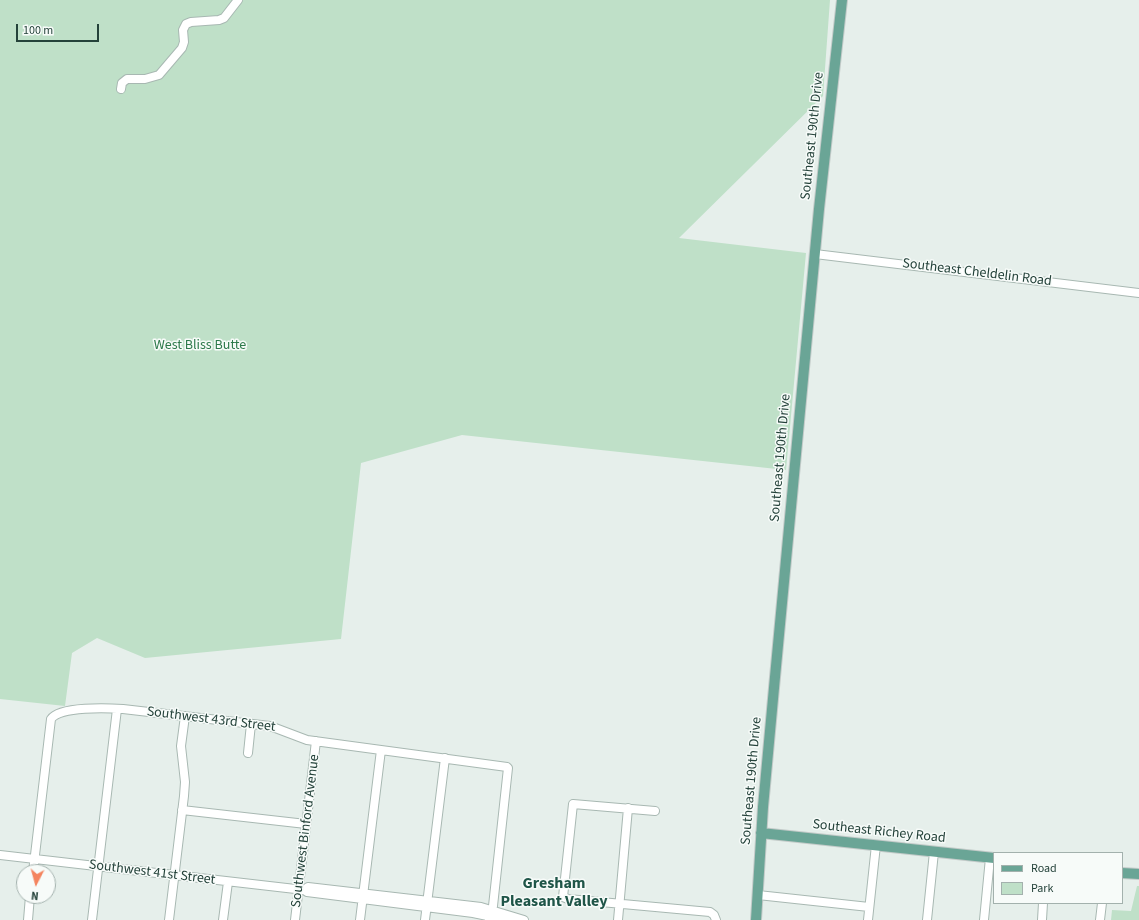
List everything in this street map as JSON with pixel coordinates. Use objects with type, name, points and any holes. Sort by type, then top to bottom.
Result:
[{"type":"main road","name":"Southeast 190th Drive","points":[[756,920],[761,833],[815,254],[842,0]]},
{"type":"main road","name":"Southeast Richey Road","points":[[761,833],[992,858]]},
{"type":"main road","points":[[1123,872],[1139,874]]},
{"type":"street","points":[[120,89],[122,83],[126,79],[145,79],[159,75],[182,48],[184,42],[183,30],[186,24],[224,18],[238,0]]},
{"type":"street","name":"Southeast Cheldelin Road","points":[[815,254],[1139,293]]},
{"type":"street","name":"Southwest 43rd Street","points":[[34,859],[50,723],[54,716],[60,712],[89,709],[117,709],[276,727],[307,740],[500,764],[508,768],[491,915]]},
{"type":"street","points":[[92,920],[117,709]]},
{"type":"street","points":[[169,920],[185,782],[182,746],[185,716]]},
{"type":"street","points":[[248,753],[251,724]]},
{"type":"street","name":"Southwest Binford Avenue","points":[[295,920],[301,890],[306,824],[316,741]]},
{"type":"street","points":[[360,920],[381,750]]},
{"type":"street","points":[[425,920],[445,758]]},
{"type":"street","points":[[655,810],[573,804],[564,898],[710,912],[715,918]]},
{"type":"street","points":[[618,920],[628,808]]},
{"type":"street","points":[[182,810],[306,824]]},
{"type":"street","points":[[868,920],[876,845]]},
{"type":"street","points":[[927,920],[934,852]]},
{"type":"street","name":"Southwest 41st Street","points":[[0,855],[301,890],[307,892],[363,896],[428,904],[524,920]]},
{"type":"street","points":[[984,920],[992,858]]},
{"type":"street","points":[[34,859],[34,864]]},
{"type":"street","points":[[223,920],[228,882]]},
{"type":"street","points":[[758,895],[869,907]]},
{"type":"street","points":[[28,920],[29,904]]},
{"type":"street","points":[[1042,920],[1044,904]]},
{"type":"street","points":[[1100,920],[1102,904]]},
{"type":"street","name":"Southwest 41st Street","points":[[491,915],[506,920]]},
{"type":"green space","name":"West Bliss Butte","points":[[0,0],[830,0],[823,96],[679,238],[806,253],[786,470],[462,435],[361,463],[341,639],[145,658],[97,638],[72,653],[65,706],[0,699]]},
{"type":"green space","points":[[1137,886],[1139,886],[1139,920],[1111,920],[1112,910],[1131,911]]},
{"type":"district","name":"Gresham Pleasant Valley","points":[[554,893]]}]
